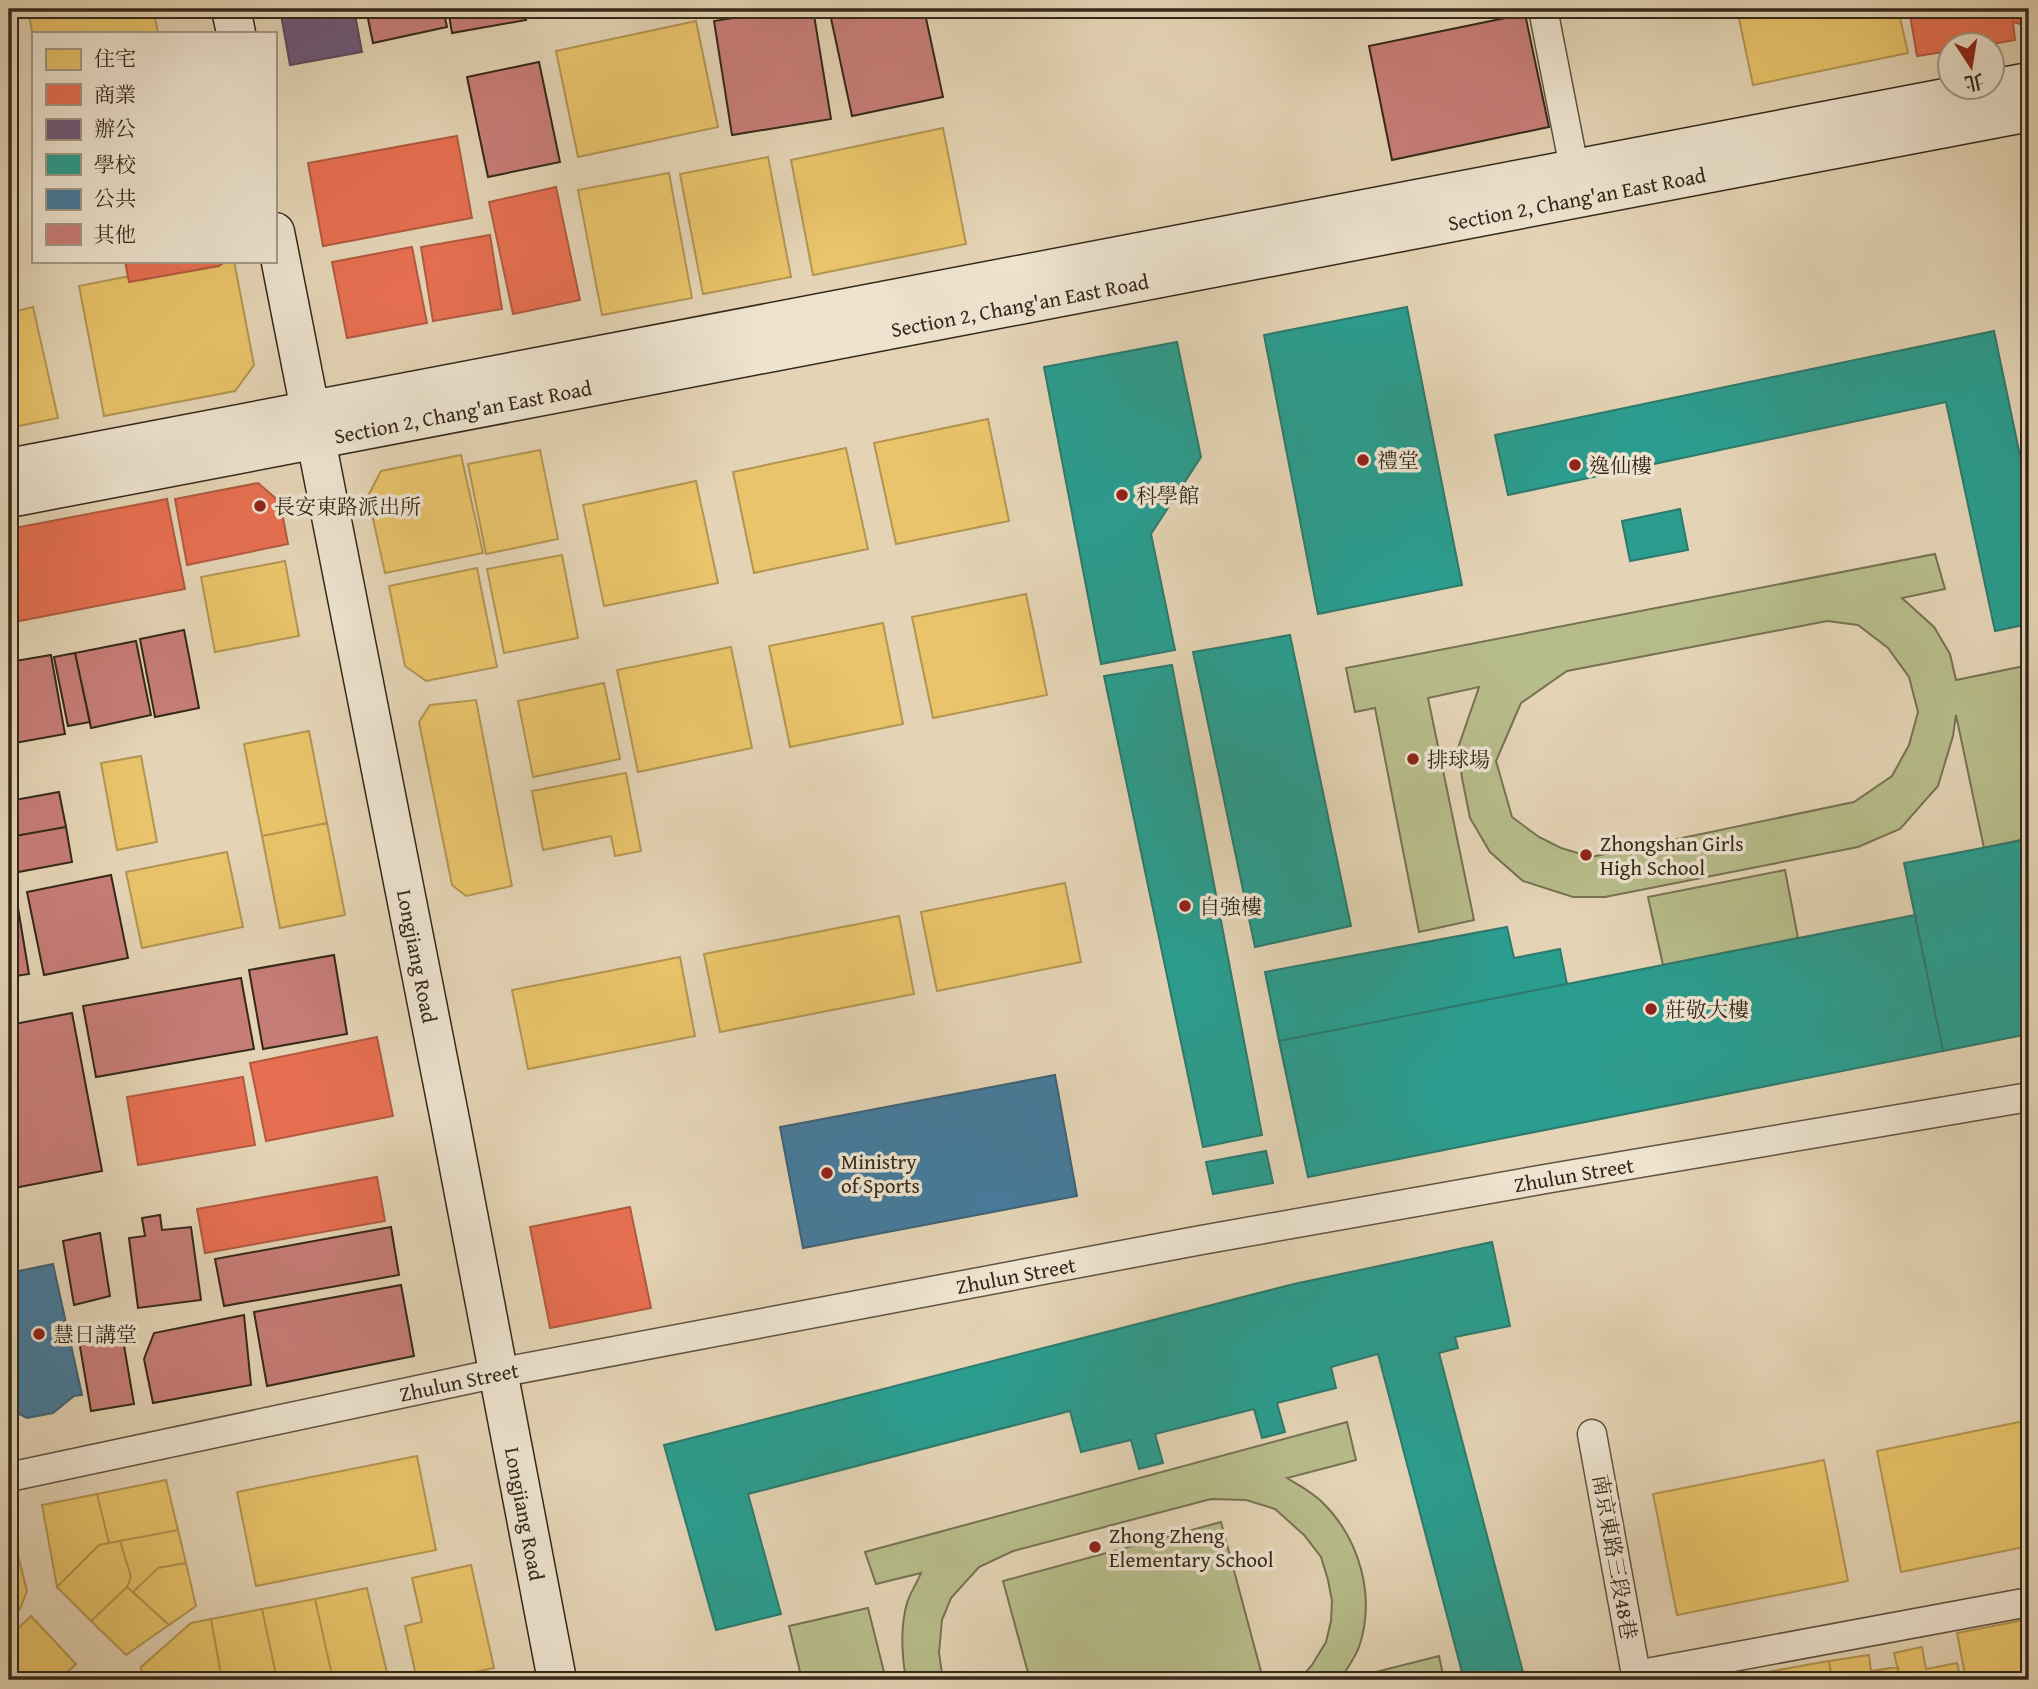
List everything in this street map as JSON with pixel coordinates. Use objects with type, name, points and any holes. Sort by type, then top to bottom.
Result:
[{"type":"street","points":[[231,9],[236,32]]},
{"type":"street","points":[[1542,9],[1578,183]]},
{"type":"street","name":"Section 2, Chang'an East Road","points":[[9,498],[313,425],[1578,183],[2029,82]]},
{"type":"street","name":"Section 2, Chang'an East Road","points":[[1578,183],[2029,112]]},
{"type":"street","name":"Longjiang Road","points":[[276,237],[557,1680]]},
{"type":"street","name":"Section 2, Chang'an East Road","points":[[9,468],[313,425]]},
{"type":"street","name":"Zhulun Street","points":[[9,1477],[498,1373],[1183,1243],[2029,1097]]},
{"type":"street","name":"南京東路三段48巷","points":[[1592,1434],[1637,1678]]},
{"type":"street","points":[[1637,1678],[2029,1602]]},
{"type":"green space","points":[[1935,554],[1945,589],[1902,598],[1934,627],[1950,654],[1956,680],[2029,665],[2029,838],[1984,848],[1956,715],[1953,736],[1938,786],[1900,829],[1858,847],[1605,897],[1573,897],[1523,881],[1490,852],[1470,818],[1458,748],[1479,687],[1428,698],[1474,920],[1419,932],[1375,708],[1355,712],[1346,668]],"holes":[[[1827,621],[1858,625],[1888,648],[1909,677],[1918,712],[1909,745],[1892,776],[1854,802],[1591,857],[1561,848],[1539,837],[1512,817],[1496,761],[1521,703],[1567,671]]]},
{"type":"green space","points":[[1785,870],[1798,938],[1663,965],[1648,897]]},
{"type":"green space","points":[[1347,1422],[1356,1460],[1287,1478],[1314,1495],[1335,1517],[1355,1551],[1361,1570],[1366,1608],[1364,1628],[1357,1651],[1340,1680],[1299,1680],[1326,1642],[1331,1621],[1332,1601],[1321,1557],[1304,1535],[1275,1509],[1246,1500],[1211,1499],[1013,1551],[979,1567],[951,1598],[942,1620],[939,1653],[943,1680],[906,1680],[903,1622],[908,1599],[921,1573],[876,1584],[865,1552]]},
{"type":"green space","points":[[1221,1522],[1263,1679],[1030,1680],[1003,1581]]},
{"type":"green space","points":[[868,1608],[886,1680],[802,1680],[789,1626]]},
{"type":"green space","points":[[1439,1656],[1444,1680],[1344,1680]]},
{"type":"building: 住宅","points":[[28,9],[153,9],[158,32],[32,32]]},
{"type":"building: 住宅","points":[[1737,9],[1898,9],[1908,53],[1753,85]]},
{"type":"building: 住宅","points":[[696,21],[718,127],[578,157],[556,51]]},
{"type":"building: 住宅","points":[[943,128],[966,244],[813,275],[791,160]]},
{"type":"building: 住宅","points":[[768,157],[791,277],[703,294],[680,174]]},
{"type":"building: 住宅","points":[[669,173],[692,298],[602,315],[578,190]]},
{"type":"building: 住宅","points":[[201,262],[234,262],[254,365],[235,391],[104,416],[79,286]]},
{"type":"building: 住宅","points":[[33,307],[58,418],[9,428],[9,313]]},
{"type":"building: 住宅","points":[[988,419],[1009,521],[896,544],[874,443]]},
{"type":"building: 住宅","points":[[846,448],[868,549],[754,573],[733,472]]},
{"type":"building: 住宅","points":[[540,450],[558,539],[486,554],[468,464]]},
{"type":"building: 住宅","points":[[461,455],[483,553],[385,573],[368,496],[381,471]]},
{"type":"building: 住宅","points":[[696,481],[718,583],[604,606],[583,505]]},
{"type":"building: 住宅","points":[[562,555],[578,638],[504,653],[487,569]]},
{"type":"building: 住宅","points":[[285,561],[299,636],[215,652],[201,577]]},
{"type":"building: 住宅","points":[[477,568],[497,667],[426,681],[405,666],[389,586]]},
{"type":"building: 住宅","points":[[1026,594],[1047,695],[933,718],[912,617]]},
{"type":"building: 住宅","points":[[883,623],[903,724],[790,747],[769,646]]},
{"type":"building: 住宅","points":[[731,647],[752,748],[638,772],[617,670]]},
{"type":"building: 住宅","points":[[604,683],[620,759],[533,777],[518,701]]},
{"type":"building: 住宅","points":[[476,700],[512,886],[466,896],[452,885],[419,722],[430,705]]},
{"type":"building: 住宅","points":[[309,731],[327,823],[262,836],[244,744]]},
{"type":"building: 住宅","points":[[141,756],[157,842],[117,850],[101,763]]},
{"type":"building: 住宅","points":[[626,773],[641,851],[615,856],[611,836],[543,850],[532,791]]},
{"type":"building: 住宅","points":[[327,823],[345,915],[280,928],[262,836]]},
{"type":"building: 住宅","points":[[227,852],[243,927],[142,948],[126,872]]},
{"type":"building: 住宅","points":[[1065,883],[1081,962],[937,991],[921,912]]},
{"type":"building: 住宅","points":[[899,916],[914,994],[720,1032],[704,954]]},
{"type":"building: 住宅","points":[[680,957],[695,1036],[528,1069],[512,990]]},
{"type":"building: 住宅","points":[[2029,1420],[2029,1546],[1901,1572],[1877,1451]]},
{"type":"building: 住宅","points":[[417,1456],[436,1550],[256,1586],[237,1492]]},
{"type":"building: 住宅","points":[[1824,1460],[1848,1581],[1677,1615],[1653,1494]]},
{"type":"building: 住宅","points":[[166,1480],[178,1530],[109,1543],[97,1494]]},
{"type":"building: 住宅","points":[[97,1494],[109,1543],[99,1545],[57,1587],[42,1505]]},
{"type":"building: 住宅","points":[[9,1530],[12,1532],[27,1591],[20,1609],[9,1620]]},
{"type":"building: 住宅","points":[[178,1530],[186,1563],[158,1568],[133,1592],[127,1587],[131,1577],[120,1541]]},
{"type":"building: 住宅","points":[[120,1541],[131,1577],[127,1587],[91,1621],[57,1587],[99,1545]]},
{"type":"building: 住宅","points":[[186,1563],[196,1606],[169,1625],[133,1592],[158,1568]]},
{"type":"building: 住宅","points":[[471,1565],[494,1668],[438,1680],[417,1680],[405,1626],[422,1622],[412,1578]]},
{"type":"building: 住宅","points":[[127,1587],[169,1625],[126,1655],[91,1621]]},
{"type":"building: 住宅","points":[[367,1588],[388,1677],[374,1680],[333,1680],[315,1599]]},
{"type":"building: 住宅","points":[[315,1599],[333,1680],[277,1680],[262,1609]]},
{"type":"building: 住宅","points":[[262,1609],[277,1680],[222,1680],[211,1619]]},
{"type":"building: 住宅","points":[[31,1616],[76,1664],[59,1680],[9,1680],[9,1637]]},
{"type":"building: 住宅","points":[[211,1619],[222,1680],[142,1680],[141,1667],[191,1623]]},
{"type":"building: 住宅","points":[[2029,1619],[2029,1680],[1966,1680],[1957,1633]]},
{"type":"building: 住宅","points":[[1922,1647],[1926,1669],[1957,1663],[1961,1680],[1900,1680],[1894,1653]]},
{"type":"building: 住宅","points":[[1869,1655],[1871,1671],[1898,1667],[1900,1680],[1832,1680],[1829,1661]]},
{"type":"building: 住宅","points":[[1829,1661],[1832,1680],[1757,1680],[1756,1674]]},
{"type":"building: 住宅","points":[[1756,1674],[1757,1680],[1722,1680]]},
{"type":"building: 商業","points":[[1909,9],[2029,9],[2029,21],[2020,24],[2013,22],[2015,40],[2007,41],[2007,32],[1937,32],[1937,53],[1917,56]]},
{"type":"building: 商業","points":[[457,136],[472,218],[323,246],[308,163]]},
{"type":"building: 商業","points":[[556,187],[580,300],[513,314],[489,202]]},
{"type":"building: 商業","points":[[490,235],[502,309],[433,321],[421,247]]},
{"type":"building: 商業","points":[[412,247],[427,323],[347,338],[332,262]]},
{"type":"building: 商業","points":[[125,262],[225,262],[219,266],[129,282]]},
{"type":"building: 商業","points":[[258,483],[280,502],[288,544],[187,565],[175,499]]},
{"type":"building: 商業","points":[[167,499],[185,589],[9,623],[9,529]]},
{"type":"building: 商業","points":[[377,1037],[393,1116],[266,1141],[250,1063]]},
{"type":"building: 商業","points":[[243,1077],[255,1145],[138,1165],[127,1097]]},
{"type":"building: 商業","points":[[377,1177],[385,1221],[205,1253],[197,1209]]},
{"type":"building: 商業","points":[[630,1207],[651,1308],[550,1328],[530,1227]]},
{"type":"building: 辦公","points":[[280,9],[354,9],[362,52],[290,65]]},
{"type":"building: 學校","name":"禮堂","points":[[1407,307],[1462,585],[1318,614],[1264,335]]},
{"type":"building: 學校","name":"逸仙樓","points":[[1994,331],[2029,499],[2029,624],[1995,631],[1946,402],[1508,495],[1495,435]]},
{"type":"building: 學校","name":"科學館","points":[[1177,342],[1201,457],[1151,534],[1175,650],[1101,664],[1044,367]]},
{"type":"building: 學校","points":[[1680,509],[1688,550],[1630,561],[1622,521]]},
{"type":"building: 學校","points":[[1290,635],[1351,926],[1255,947],[1193,652]]},
{"type":"building: 學校","name":"自強樓","points":[[1172,665],[1262,1135],[1203,1147],[1104,676]]},
{"type":"building: 學校","name":"莊敬大樓","points":[[2029,839],[2029,1034],[1308,1177],[1265,972],[1507,927],[1514,958],[1560,949],[1567,984],[1915,915],[1904,863]]},
{"type":"building: 學校","points":[[2029,839],[2029,1034],[1943,1051],[1904,863]]},
{"type":"building: 學校","name":"莊敬大樓","points":[[1915,915],[1943,1051],[1308,1177],[1279,1041]]},
{"type":"building: 學校","points":[[1507,927],[1514,958],[1560,949],[1567,984],[1279,1041],[1265,972]]},
{"type":"building: 學校","points":[[1266,1151],[1273,1183],[1213,1194],[1206,1162]]},
{"type":"building: 學校","points":[[1492,1242],[1510,1326],[1455,1337],[1458,1348],[1439,1353],[1525,1680],[1464,1680],[1378,1354],[1331,1367],[1336,1388],[1277,1403],[1285,1432],[1262,1438],[1254,1409],[1155,1434],[1163,1463],[1139,1469],[1131,1440],[1081,1452],[1070,1411],[748,1494],[781,1614],[716,1630],[664,1445],[1294,1284]]},
{"type":"building: 公共","points":[[1055,1075],[1077,1196],[803,1248],[780,1127]]},
{"type":"building: 公共","name":"慧日講堂","points":[[53,1264],[82,1395],[74,1396],[53,1413],[27,1418],[9,1409],[9,1273]]},
{"type":"building: 其他","points":[[366,9],[443,9],[447,27],[373,43]]},
{"type":"building: 其他","points":[[448,9],[524,9],[526,20],[452,33]]},
{"type":"building: 其他","points":[[788,9],[813,9],[831,119],[732,135],[714,21]]},
{"type":"building: 其他","points":[[829,9],[924,9],[943,97],[852,116]]},
{"type":"building: 其他","points":[[1525,14],[1549,127],[1392,160],[1369,46]]},
{"type":"building: 其他","points":[[539,62],[560,162],[488,177],[467,77]]},
{"type":"building: 其他","points":[[184,630],[199,708],[155,717],[140,639]]},
{"type":"building: 其他","points":[[136,641],[151,715],[91,728],[75,653]]},
{"type":"building: 其他","points":[[75,653],[90,722],[68,726],[54,657]]},
{"type":"building: 其他","points":[[51,655],[65,734],[9,744],[9,662]]},
{"type":"building: 其他","points":[[59,792],[66,827],[9,837],[9,801]]},
{"type":"building: 其他","points":[[66,827],[72,862],[13,873],[9,837]]},
{"type":"building: 其他","points":[[111,875],[128,958],[44,975],[27,892]]},
{"type":"building: 其他","points":[[16,896],[29,974],[9,977],[9,897]]},
{"type":"building: 其他","points":[[334,955],[347,1034],[263,1049],[249,970]]},
{"type":"building: 其他","points":[[241,978],[254,1049],[96,1077],[83,1006]]},
{"type":"building: 其他","points":[[72,1013],[102,1171],[9,1189],[9,1025]]},
{"type":"building: 其他","points":[[160,1215],[162,1230],[191,1227],[201,1300],[138,1308],[129,1238],[145,1236],[142,1218]]},
{"type":"building: 其他","points":[[391,1227],[399,1275],[224,1306],[215,1259]]},
{"type":"building: 其他","points":[[100,1233],[110,1296],[74,1305],[63,1241]]},
{"type":"building: 其他","points":[[401,1285],[414,1356],[267,1386],[254,1312]]},
{"type":"building: 其他","points":[[244,1315],[251,1385],[153,1403],[144,1359],[154,1333]]},
{"type":"building: 其他","points":[[122,1334],[134,1404],[91,1411],[79,1341]]},
{"type":"place","name":"禮堂","points":[[1363,460]]},
{"type":"place","name":"逸仙樓","points":[[1575,465]]},
{"type":"place","name":"科學館","points":[[1122,495]]},
{"type":"place","name":"長安東路派出所","points":[[260,506]]},
{"type":"place","name":"排球場","points":[[1413,759]]},
{"type":"place","name":"Zhongshan Girls High School","points":[[1586,855]]},
{"type":"place","name":"自強樓","points":[[1185,906]]},
{"type":"place","name":"莊敬大樓","points":[[1651,1009]]},
{"type":"place","name":"Ministry of Sports","points":[[827,1173]]},
{"type":"place","name":"慧日講堂","points":[[39,1334]]},
{"type":"place","name":"Zhong Zheng Elementary School","points":[[1095,1547]]}]
